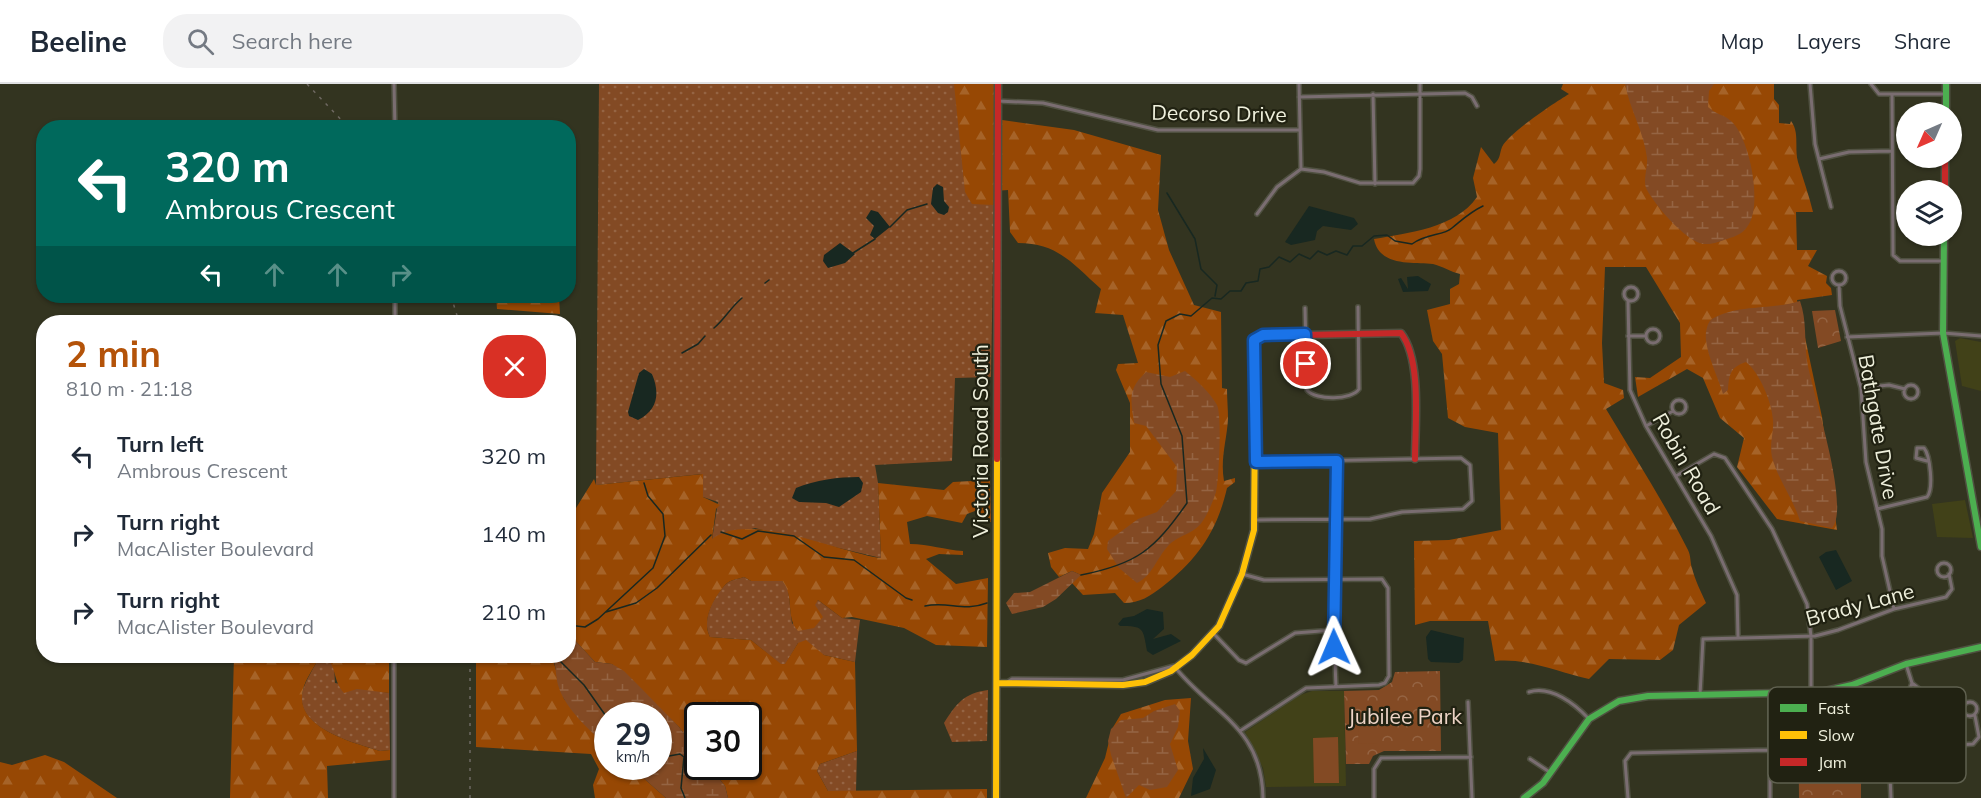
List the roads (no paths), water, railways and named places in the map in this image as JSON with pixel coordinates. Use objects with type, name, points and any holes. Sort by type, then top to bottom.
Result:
[{"type":"street","points":[[394,84],[395,120]]},
{"type":"street","name":"Victoria Road South","points":[[996,798],[998,84]]},
{"type":"street","points":[[1299,84],[1301,169]]},
{"type":"street","points":[[1257,214],[1277,187],[1301,169],[1324,172],[1360,183],[1413,183],[1419,176],[1420,84]]},
{"type":"street","points":[[1810,84],[1814,136],[1831,207]]},
{"type":"street","points":[[1871,84],[1880,94],[1946,94]]},
{"type":"street","points":[[1946,84],[1946,102]]},
{"type":"street","points":[[1299,97],[1465,93],[1472,97],[1477,106]]},
{"type":"street","points":[[1373,94],[1375,184]]},
{"type":"street","points":[[1892,95],[1894,258],[1900,261],[1944,261]]},
{"type":"street","name":"Decorso Drive","points":[[998,101],[1043,103],[1158,130],[1299,130]]},
{"type":"street","points":[[1819,159],[1849,152],[1892,152]]},
{"type":"street","points":[[1944,246],[1943,333],[1981,547]]},
{"type":"street","points":[[1838,271],[1843,272],[1846,278],[1839,285],[1832,278],[1838,271]]},
{"type":"street","name":"Bathgate Drive","points":[[1839,285],[1846,338],[1861,388],[1866,462],[1881,529],[1882,556],[1894,609]]},
{"type":"street","name":"Robin Road","points":[[1628,301],[1637,297],[1636,290],[1626,289],[1624,293],[1628,301],[1630,390],[1646,426],[1711,536],[1737,595],[1738,636]]},
{"type":"street","points":[[1305,308],[1306,388],[1310,394],[1315,396],[1350,396],[1358,392],[1358,307]]},
{"type":"street","points":[[1628,336],[1645,336],[1651,343],[1660,338],[1659,333],[1653,329],[1645,336]]},
{"type":"street","points":[[997,682],[1012,685],[1135,684],[1162,676],[1192,655],[1214,634],[1224,618],[1253,539],[1256,462],[1254,340],[1263,335],[1401,333],[1407,338],[1414,385],[1415,459]]},
{"type":"street","points":[[1846,338],[1943,333],[1981,336]]},
{"type":"street","points":[[1861,388],[1889,385],[1905,389]]},
{"type":"street","points":[[1910,385],[1914,386],[1918,391],[1917,395],[1908,397],[1905,389],[1910,385]]},
{"type":"street","points":[[1646,426],[1673,411],[1683,413],[1685,403],[1679,400],[1674,402],[1673,411]]},
{"type":"street","points":[[1877,509],[1927,497],[1932,486],[1926,449],[1917,448],[1916,458],[1927,461]]},
{"type":"street","points":[[1676,476],[1714,454],[1725,458],[1772,529],[1806,604],[1811,636],[1810,687]]},
{"type":"street","points":[[1255,520],[1370,519],[1402,512],[1468,508],[1472,501],[1471,468],[1467,461],[1461,458],[1256,462]]},
{"type":"street","points":[[1336,686],[1334,578],[1338,519],[1337,461]]},
{"type":"street","name":"Brady Lane","points":[[1700,695],[1702,639],[1738,636],[1811,636],[1838,630],[1894,609],[1946,597],[1952,589],[1948,564],[1938,565],[1937,570],[1940,576],[1949,574]]},
{"type":"street","points":[[1240,731],[1306,688],[1379,685],[1387,680],[1388,588],[1382,579],[1264,580],[1242,574]]},
{"type":"street","points":[[1214,634],[1239,660],[1246,663],[1295,633],[1334,630]]},
{"type":"street","points":[[1838,687],[1906,664],[1981,647]]},
{"type":"street","points":[[394,663],[394,798]]},
{"type":"street","points":[[1906,664],[1912,683],[1917,687]]},
{"type":"street","points":[[1174,666],[1201,696],[1227,715],[1240,731],[1259,767],[1263,798]]},
{"type":"street","points":[[1911,687],[1912,683]]},
{"type":"street","points":[[1529,692],[1539,689],[1571,702],[1589,719]]},
{"type":"street","points":[[1524,798],[1551,773],[1576,734],[1589,719],[1609,706],[1629,699],[1768,694]]},
{"type":"street","points":[[1468,702],[1472,798]]},
{"type":"street","points":[[1966,704],[1975,705],[1979,737],[1972,744],[1966,744]]},
{"type":"street","points":[[1966,713],[1975,716]]},
{"type":"street","points":[[1622,798],[1628,797],[1625,761],[1631,753],[1768,750]]},
{"type":"street","points":[[1374,798],[1374,769],[1381,758],[1471,757]]},
{"type":"street","points":[[1530,759],[1551,773]]},
{"type":"street","points":[[1770,783],[1770,798]]},
{"type":"street","points":[[1890,783],[1891,798]]},
{"type":"waterway","points":[[1167,193],[1195,239],[1201,269],[1217,285],[1215,296]]},
{"type":"waterway","points":[[890,227],[907,210],[927,204]]},
{"type":"waterway","points":[[1081,575],[1117,566],[1143,552],[1164,533],[1187,503],[1182,436],[1161,384],[1158,345],[1166,321],[1180,314],[1191,316],[1212,298],[1221,299],[1230,291],[1241,291],[1246,283],[1258,281],[1260,269],[1269,267],[1279,257],[1290,262],[1299,254],[1310,259],[1318,251],[1327,255],[1336,251],[1347,255],[1353,246],[1362,246],[1374,236],[1387,235],[1395,241],[1412,244],[1423,238],[1448,231],[1470,213],[1483,206]]},
{"type":"waterway","points":[[853,253],[875,239]]},
{"type":"waterway","points":[[765,283],[769,280]]},
{"type":"waterway","points":[[714,328],[742,298]]},
{"type":"waterway","points":[[682,353],[698,344],[705,336]]},
{"type":"waterway","points":[[576,626],[585,627],[598,619],[653,568],[665,536],[663,514],[648,496],[644,483]]},
{"type":"waterway","points":[[721,532],[742,539],[758,531],[794,536],[824,557],[854,560],[912,600]]},
{"type":"waterway","points":[[606,612],[636,603],[657,588],[711,535]]},
{"type":"waterway","points":[[925,606],[971,607],[987,603]]},
{"type":"waterway","points":[[562,663],[584,685],[596,702]]},
{"type":"waterway","points":[[672,755],[680,754],[684,757],[681,788],[685,798]]},
{"type":"railway","points":[[307,84],[341,120]]},
{"type":"railway","points":[[453,303],[457,315]]},
{"type":"railway","points":[[470,663],[470,798]]},
{"type":"park label","name":"Jubilee Park","points":[[1405,717]]}]
